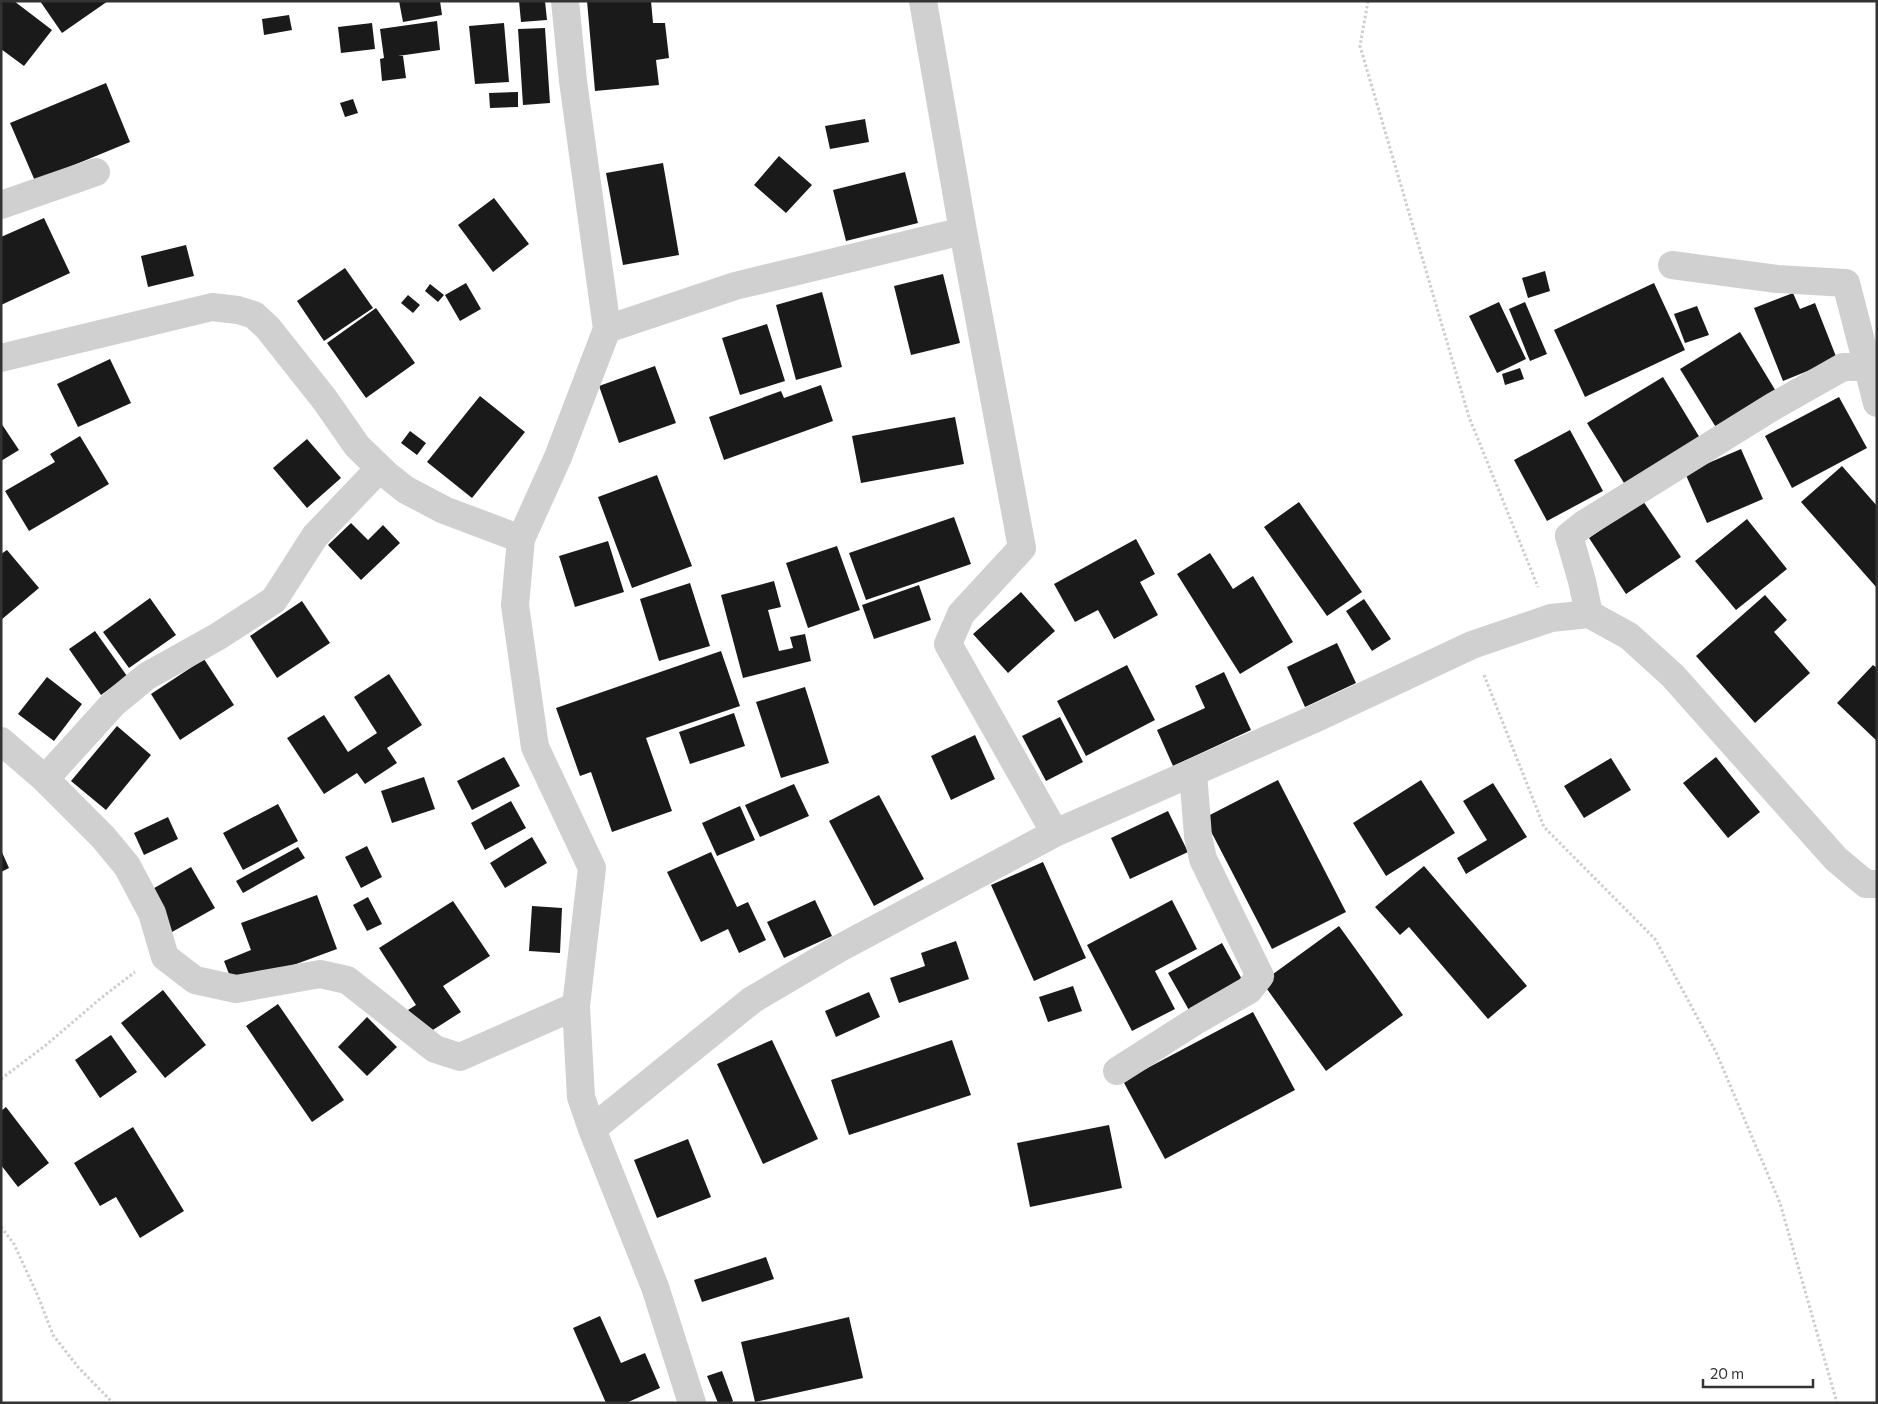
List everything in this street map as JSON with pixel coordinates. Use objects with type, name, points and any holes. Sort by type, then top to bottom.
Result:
[{"type":"street","points":[[565,1],[607,329],[558,457],[521,539],[514,605],[535,747],[592,868],[576,1006],[581,1097],[654,1287],[692,1403]]},
{"type":"street","points":[[923,1],[963,231],[1022,548],[961,614],[948,644],[1056,833]]},
{"type":"street","points":[[1,205],[96,172]]},
{"type":"street","points":[[607,329],[735,286],[963,231]]},
{"type":"street","points":[[1672,265],[1777,280],[1846,282],[1877,403]]},
{"type":"street","points":[[1,358],[212,307],[238,310],[254,315],[268,328],[325,400],[357,446],[406,490],[444,510],[521,539]]},
{"type":"street","points":[[1589,614],[1569,536],[1584,524],[1782,402],[1843,367],[1866,366]]},
{"type":"street","points":[[45,779],[113,704],[147,676],[216,637],[274,600],[315,536],[380,468]]},
{"type":"street","points":[[592,1129],[752,1000],[840,948],[1056,833],[1312,720],[1472,644],[1551,618],[1589,614],[1628,636],[1673,676],[1836,859],[1866,884],[1877,884]]},
{"type":"street","points":[[1,741],[45,779],[103,837],[127,866],[152,913],[165,957],[194,980],[236,989],[320,974],[347,980],[435,1049],[460,1057],[576,1006]]},
{"type":"street","points":[[1117,1071],[1197,1020],[1249,990],[1260,976],[1203,859],[1198,836],[1193,773]]},
{"type":"path","points":[[1368,1],[1360,46],[1469,417],[1551,618]]},
{"type":"path","points":[[1472,644],[1544,827],[1655,939],[1716,1052],[1780,1203],[1837,1403]]},
{"type":"path","points":[[1,1079],[46,1045],[101,998],[136,972],[165,957]]},
{"type":"path","points":[[1,1226],[14,1244],[54,1335],[78,1367],[113,1403]]},
{"type":"building","points":[[1,1],[14,1],[52,30],[24,66],[1,49]]},
{"type":"building","points":[[40,1],[108,1],[62,33]]},
{"type":"building","points":[[399,1],[440,1],[442,15],[403,22]]},
{"type":"building","points":[[519,1],[545,1],[547,20],[521,22]]},
{"type":"building","points":[[587,1],[651,1],[653,23],[665,23],[669,58],[656,60],[659,85],[595,91]]},
{"type":"building","points":[[289,15],[292,30],[264,35],[262,19]]},
{"type":"building","points":[[437,21],[440,50],[398,56],[403,56],[406,78],[382,81],[380,59],[384,58],[380,29]]},
{"type":"building","points":[[372,23],[375,49],[341,53],[338,27]]},
{"type":"building","points":[[504,23],[509,82],[475,84],[469,26]]},
{"type":"building","points":[[545,28],[550,103],[523,105],[518,29]]},
{"type":"building","points":[[106,83],[130,142],[35,181],[10,123]]},
{"type":"building","points":[[518,92],[518,107],[490,108],[489,93]]},
{"type":"building","points":[[353,99],[358,113],[345,117],[340,103]]},
{"type":"building","points":[[865,119],[869,142],[830,149],[825,126]]},
{"type":"building","points":[[779,156],[812,185],[786,213],[754,185]]},
{"type":"building","points":[[663,163],[679,255],[623,265],[606,173]]},
{"type":"building","points":[[905,172],[918,223],[846,241],[833,190]]},
{"type":"building","points":[[494,198],[529,244],[493,272],[458,225]]},
{"type":"building","points":[[44,218],[70,273],[1,305],[1,237]]},
{"type":"building","points":[[186,245],[194,276],[148,287],[141,256]]},
{"type":"building","points":[[345,268],[373,308],[324,341],[297,301]]},
{"type":"building","points":[[1545,271],[1550,291],[1528,298],[1522,278]]},
{"type":"building","points":[[943,274],[960,343],[911,355],[894,286]]},
{"type":"building","points":[[466,283],[481,309],[460,321],[445,295]]},
{"type":"building","points":[[1654,283],[1685,350],[1585,397],[1554,330]]},
{"type":"building","points":[[430,284],[444,295],[438,302],[425,291]]},
{"type":"building","points":[[822,292],[842,367],[796,380],[776,305]]},
{"type":"building","points":[[1793,293],[1800,309],[1815,303],[1837,359],[1783,381],[1754,308]]},
{"type":"building","points":[[408,295],[420,305],[413,313],[401,303]]},
{"type":"building","points":[[1499,302],[1526,359],[1497,373],[1469,316]]},
{"type":"building","points":[[1525,302],[1547,354],[1530,361],[1509,309]]},
{"type":"building","points":[[1697,306],[1709,335],[1685,343],[1674,314]]},
{"type":"building","points":[[376,308],[415,363],[366,398],[327,343]]},
{"type":"building","points":[[767,324],[785,381],[740,395],[722,338]]},
{"type":"building","points":[[1740,332],[1777,393],[1717,429],[1680,369]]},
{"type":"building","points":[[110,359],[131,403],[78,427],[57,384]]},
{"type":"building","points":[[655,366],[676,423],[619,443],[599,386]]},
{"type":"building","points":[[1520,368],[1524,379],[1505,385],[1502,374]]},
{"type":"building","points":[[1663,377],[1700,438],[1624,483],[1587,423]]},
{"type":"building","points":[[821,385],[833,421],[724,460],[709,417],[781,391],[784,398]]},
{"type":"building","points":[[480,396],[525,432],[472,498],[427,462]]},
{"type":"building","points":[[1839,397],[1867,448],[1792,488],[1765,436]]},
{"type":"building","points":[[955,417],[964,464],[861,483],[852,436]]},
{"type":"building","points":[[1,423],[19,450],[1,461]]},
{"type":"building","points":[[1570,430],[1603,491],[1547,521],[1514,460]]},
{"type":"building","points":[[410,431],[426,443],[417,455],[401,443]]},
{"type":"building","points":[[80,436],[109,484],[29,531],[5,491],[55,462],[50,454]]},
{"type":"building","points":[[307,439],[341,478],[307,508],[273,468]]},
{"type":"building","points":[[1741,449],[1763,499],[1707,523],[1685,473]]},
{"type":"building","points":[[1842,466],[1877,506],[1877,588],[1801,502]]},
{"type":"building","points":[[657,475],[692,566],[632,588],[598,497]]},
{"type":"building","points":[[1643,501],[1681,557],[1626,594],[1589,538]]},
{"type":"building","points":[[1299,502],[1362,592],[1327,616],[1264,527]]},
{"type":"building","points":[[954,517],[971,564],[866,600],[849,553]]},
{"type":"building","points":[[1747,519],[1787,569],[1736,610],[1695,561]]},
{"type":"building","points":[[351,523],[368,540],[383,525],[400,543],[361,580],[328,545]]},
{"type":"building","points":[[1136,539],[1155,574],[1140,582],[1158,615],[1114,639],[1098,610],[1075,622],[1054,584]]},
{"type":"building","points":[[608,541],[624,592],[575,607],[559,556]]},
{"type":"building","points":[[837,546],[860,610],[808,628],[786,563]]},
{"type":"building","points":[[7,550],[39,588],[1,620],[1,554]]},
{"type":"building","points":[[1210,553],[1233,589],[1253,576],[1293,642],[1240,674],[1177,574]]},
{"type":"building","points":[[774,581],[781,607],[768,610],[779,651],[793,648],[790,637],[805,634],[811,661],[743,678],[721,595]]},
{"type":"building","points":[[690,583],[710,646],[659,661],[640,599]]},
{"type":"building","points":[[919,585],[931,620],[874,639],[862,605]]},
{"type":"building","points":[[1021,592],[1055,631],[1008,673],[973,634]]},
{"type":"building","points":[[1765,595],[1787,620],[1774,632],[1810,673],[1755,723],[1696,656]]},
{"type":"building","points":[[150,598],[176,635],[129,668],[103,632]]},
{"type":"building","points":[[1364,599],[1391,639],[1372,651],[1346,611]]},
{"type":"building","points":[[302,601],[330,643],[277,678],[250,636]]},
{"type":"building","points":[[95,631],[127,676],[101,695],[69,649]]},
{"type":"building","points":[[1337,643],[1356,683],[1305,707],[1287,667]]},
{"type":"building","points":[[721,651],[740,706],[646,738],[672,811],[612,832],[591,772],[580,776],[556,708]]},
{"type":"building","points":[[204,659],[234,705],[180,740],[151,694]]},
{"type":"building","points":[[1127,665],[1155,720],[1086,756],[1057,701]]},
{"type":"building","points":[[1873,665],[1877,668],[1877,741],[1837,703]]},
{"type":"building","points":[[1224,672],[1251,730],[1173,766],[1157,730],[1205,708],[1195,686]]},
{"type":"building","points":[[389,674],[422,725],[387,748],[397,763],[365,784],[357,773],[324,794],[287,738],[324,715],[348,752],[377,733],[354,697]]},
{"type":"building","points":[[47,677],[82,704],[54,741],[18,714]]},
{"type":"building","points":[[805,687],[829,763],[781,778],[756,702]]},
{"type":"building","points":[[734,713],[745,746],[690,764],[679,732]]},
{"type":"building","points":[[1060,717],[1083,762],[1046,781],[1022,736]]},
{"type":"building","points":[[117,726],[151,755],[106,810],[71,781]]},
{"type":"building","points":[[975,735],[995,779],[951,800],[931,756]]},
{"type":"building","points":[[504,757],[520,786],[472,810],[457,781]]},
{"type":"building","points":[[1716,757],[1760,812],[1728,838],[1683,783]]},
{"type":"building","points":[[1611,758],[1631,790],[1584,818],[1564,786]]},
{"type":"building","points":[[424,777],[435,809],[392,823],[381,791]]},
{"type":"building","points":[[1278,780],[1346,912],[1272,949],[1204,818]]},
{"type":"building","points":[[1421,780],[1455,833],[1386,876],[1353,823]]},
{"type":"building","points":[[1493,783],[1527,837],[1466,874],[1457,858],[1487,840],[1463,801]]},
{"type":"building","points":[[794,784],[809,816],[760,837],[745,805]]},
{"type":"building","points":[[879,795],[924,879],[874,906],[829,821]]},
{"type":"building","points":[[511,801],[526,828],[485,850],[471,823]]},
{"type":"building","points":[[278,804],[298,841],[243,870],[223,833]]},
{"type":"building","points":[[740,806],[755,840],[717,856],[702,823]]},
{"type":"building","points":[[1168,811],[1188,852],[1130,879],[1111,838]]},
{"type":"building","points":[[168,817],[178,839],[144,855],[134,833]]},
{"type":"building","points":[[532,837],[547,863],[505,888],[490,863]]},
{"type":"building","points":[[367,846],[382,877],[361,888],[345,857]]},
{"type":"building","points":[[298,847],[305,858],[243,893],[236,881]]},
{"type":"building","points":[[1,850],[9,868],[1,872]]},
{"type":"building","points":[[711,852],[737,907],[748,902],[766,940],[739,953],[728,929],[701,942],[667,872]]},
{"type":"building","points":[[1043,862],[1086,958],[1034,981],[991,885]]},
{"type":"building","points":[[1424,866],[1527,986],[1488,1019],[1409,927],[1400,935],[1375,907]]},
{"type":"building","points":[[191,867],[215,908],[172,932],[149,891]]},
{"type":"building","points":[[317,895],[337,949],[234,987],[224,961],[251,950],[241,923]]},
{"type":"building","points":[[368,897],[382,924],[367,931],[353,905]]},
{"type":"building","points":[[815,900],[832,936],[784,958],[767,922]]},
{"type":"building","points":[[1172,900],[1197,949],[1155,971],[1175,1009],[1132,1031],[1087,945]]},
{"type":"building","points":[[453,901],[490,956],[443,986],[461,1012],[425,1035],[408,1010],[416,1005],[379,948]]},
{"type":"building","points":[[532,906],[562,908],[560,953],[529,951]]},
{"type":"building","points":[[1339,926],[1403,1015],[1326,1071],[1262,982]]},
{"type":"building","points":[[956,941],[969,979],[899,1003],[890,978],[925,966],[921,953]]},
{"type":"building","points":[[1222,943],[1244,983],[1190,1012],[1168,973]]},
{"type":"building","points":[[1073,986],[1082,1011],[1048,1022],[1039,997]]},
{"type":"building","points":[[163,990],[206,1045],[165,1078],[121,1023]]},
{"type":"building","points":[[869,992],[880,1017],[836,1037],[825,1011]]},
{"type":"building","points":[[278,1004],[344,1100],[312,1122],[246,1026]]},
{"type":"building","points":[[1253,1012],[1295,1090],[1165,1159],[1123,1081]]},
{"type":"building","points":[[367,1017],[397,1047],[367,1076],[338,1047]]},
{"type":"building","points":[[111,1035],[137,1072],[100,1098],[75,1060]]},
{"type":"building","points":[[772,1040],[818,1139],[763,1164],[717,1064]]},
{"type":"building","points":[[952,1040],[971,1095],[849,1135],[831,1080]]},
{"type":"building","points":[[6,1107],[49,1163],[18,1187],[1,1165],[1,1111]]},
{"type":"building","points":[[1109,1125],[1122,1188],[1030,1207],[1017,1143]]},
{"type":"building","points":[[133,1127],[184,1211],[140,1238],[116,1197],[100,1206],[74,1163]]},
{"type":"building","points":[[688,1139],[711,1197],[657,1218],[634,1160]]},
{"type":"building","points":[[766,1257],[774,1279],[702,1302],[694,1280]]},
{"type":"building","points":[[600,1316],[621,1363],[645,1353],[660,1388],[626,1403],[606,1403],[573,1328]]},
{"type":"building","points":[[849,1317],[863,1378],[755,1402],[741,1342]]},
{"type":"building","points":[[722,1371],[733,1401],[730,1403],[718,1403],[707,1376]]}]
